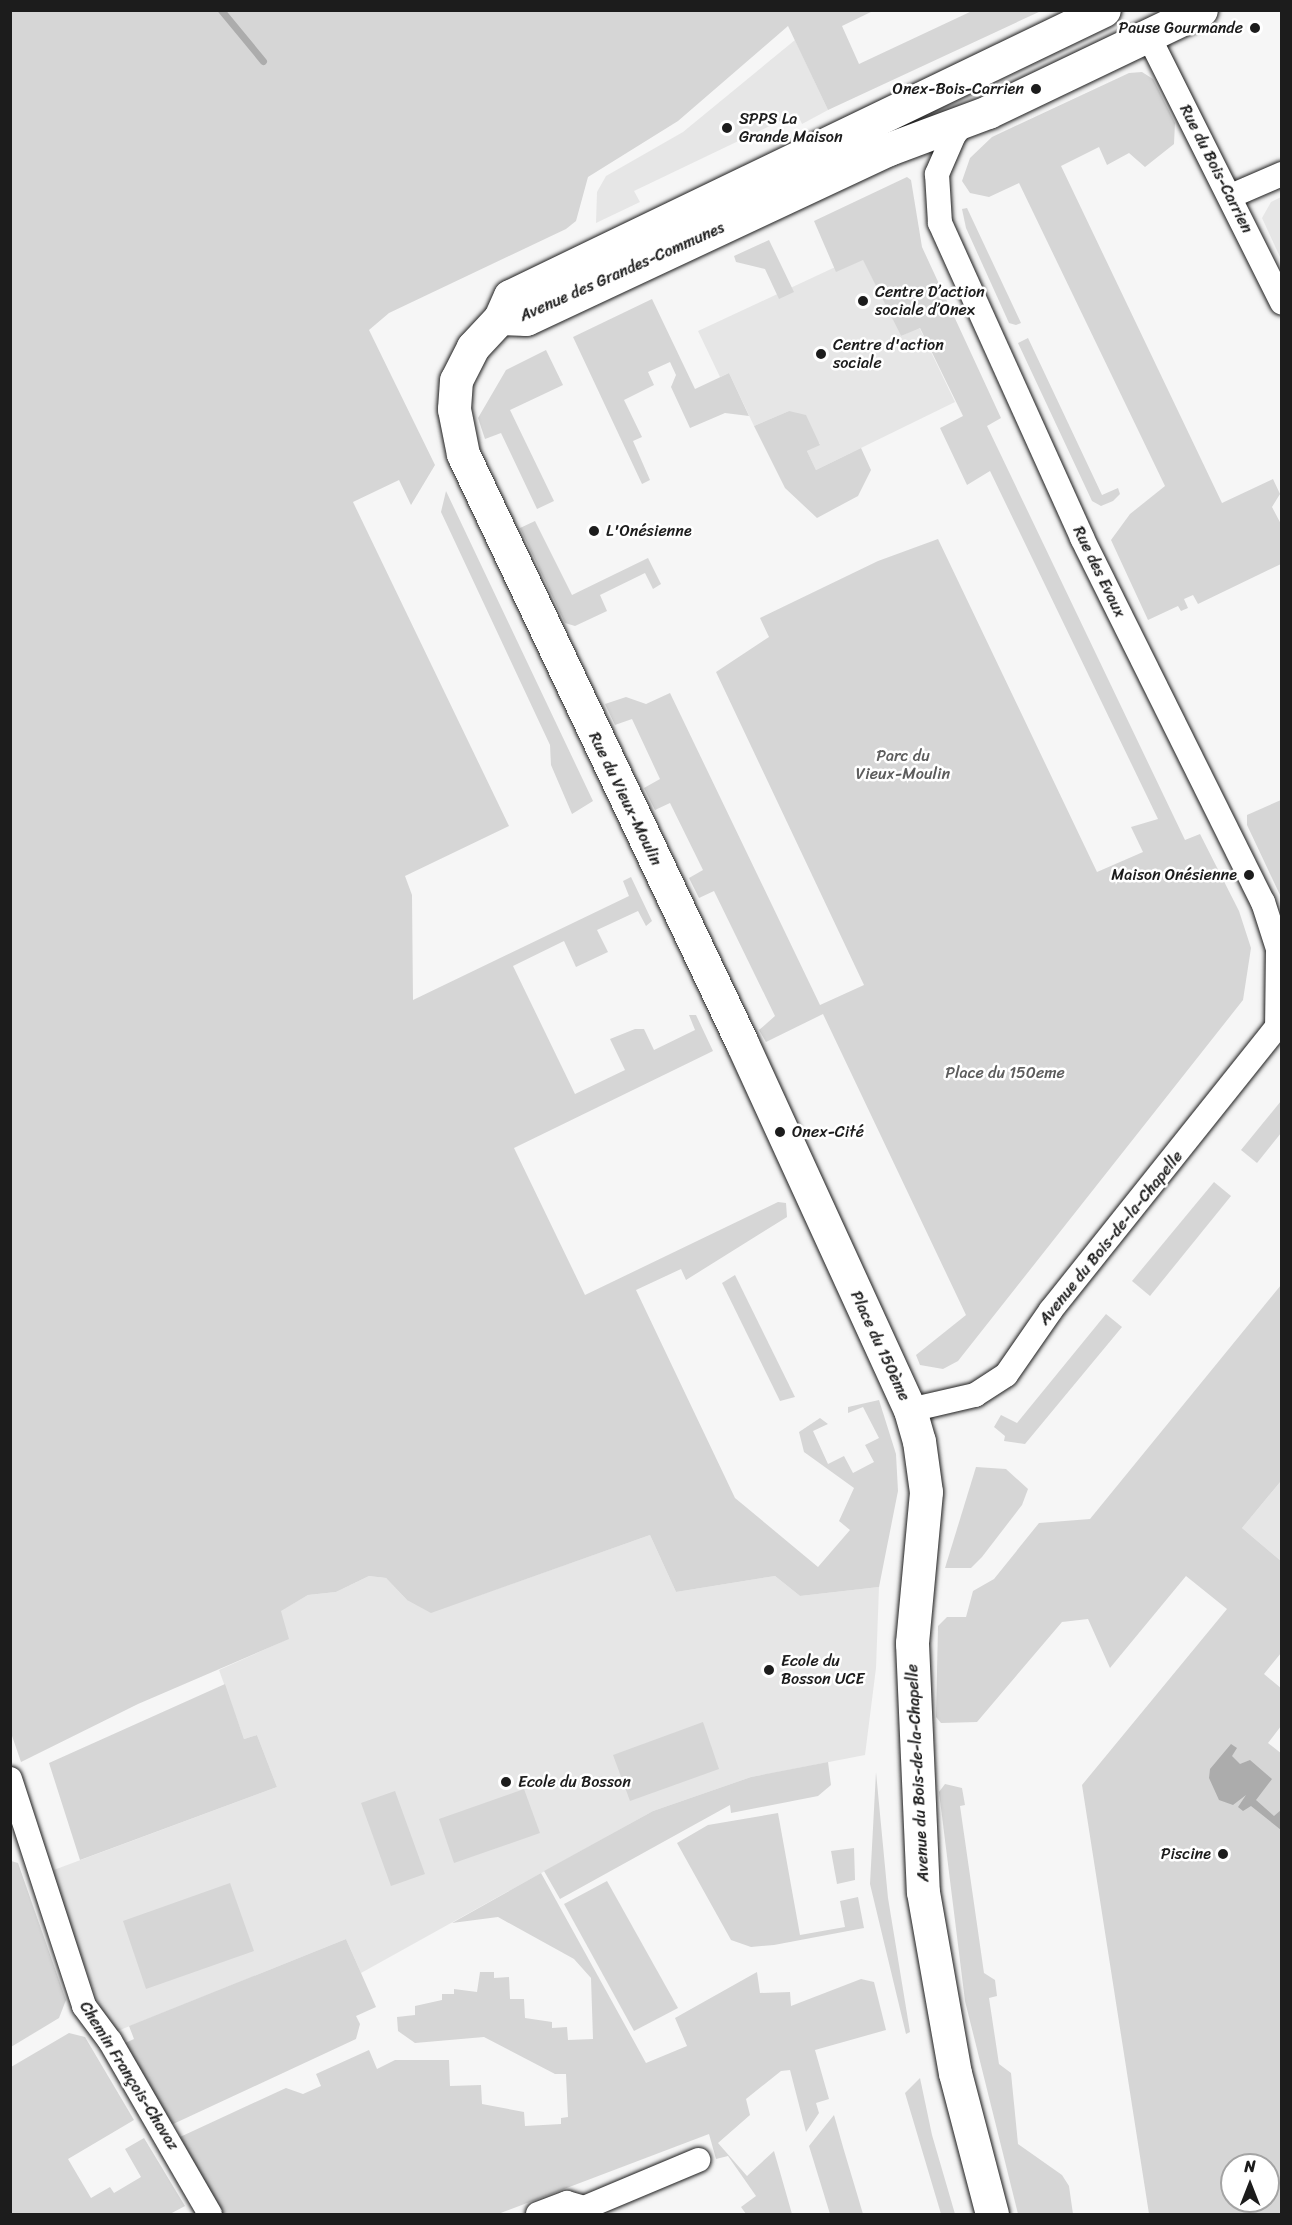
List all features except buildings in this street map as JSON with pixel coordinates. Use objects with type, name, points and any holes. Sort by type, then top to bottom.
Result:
[{"type":"street","name":"Avenue des Grandes-Communes","points":[[1104,10],[510,296],[500,318],[526,319],[889,149],[967,118],[1143,24],[1201,10]]},
{"type":"street","name":"Rue du Bois-Carrien","points":[[1143,24],[1231,196],[1281,303]]},
{"type":"street","name":"Rue des Evaux","points":[[967,118],[954,135],[937,174],[936,204],[944,233],[1082,538],[1263,902],[1278,949],[1279,1025]]},
{"type":"street","points":[[1231,196],[1281,174]]},
{"type":"street","name":"Rue du Vieux-Moulin","points":[[500,318],[473,347],[456,380],[454,409],[463,454],[742,1043],[849,1282]]},
{"type":"street","name":"Avenue du Bois-de-la-Chapelle","points":[[992,2214],[955,2073],[923,1892],[912,1643],[922,1540],[924,1466],[910,1410],[975,1395],[1006,1375],[1051,1310],[1279,1025]]},
{"type":"street","name":"Place du 150ème","points":[[849,1282],[910,1410]]},
{"type":"street","name":"Chemin François-Chavaz","points":[[10,1779],[18,1834],[84,2006],[110,2041],[210,2214]]},
{"type":"street","points":[[538,2214],[567,2203],[584,2208],[698,2160]]},
{"type":"shaded area","name":"SPPS La Grande Maison","points":[[795,40],[828,110],[802,124],[797,113],[634,191],[640,202],[596,223],[597,192],[606,176],[683,132]]},
{"type":"shaded area","points":[[1281,197],[1281,259],[1262,218],[1271,202]]},
{"type":"shaded area","name":"Centre d'action sociale","points":[[861,255],[901,336],[919,327],[955,402],[816,470],[807,451],[820,444],[789,411],[754,426],[729,373],[720,377],[698,331]]},
{"type":"shaded area","points":[[1281,1481],[1281,1561],[1242,1528]]},
{"type":"shaded area","name":"Ecole du Bosson","points":[[650,1535],[676,1592],[775,1576],[800,1596],[879,1587],[876,1668],[865,1755],[751,1777],[653,1811],[361,1973],[346,1939],[115,2032],[101,2011],[51,1871],[277,1787],[257,1735],[244,1739],[219,1670],[288,1639],[280,1611],[308,1595],[336,1592],[369,1576],[386,1578],[407,1600],[472,1598]]},
{"type":"shaded area","points":[[1231,1744],[1237,1748],[1232,1756],[1240,1764],[1250,1760],[1272,1779],[1256,1800],[1274,1816],[1281,1810],[1281,1830],[1251,1806],[1243,1811],[1238,1807],[1246,1795],[1233,1805],[1219,1800],[1209,1778],[1210,1769]]},
{"type":"green space","points":[[10,11],[873,11],[842,26],[859,64],[972,11],[1041,11],[828,110],[788,26],[678,121],[588,177],[576,221],[566,229],[389,313],[369,330],[435,465],[411,505],[399,480],[353,502],[509,826],[405,876],[412,895],[413,1000],[629,896],[623,881],[631,877],[652,921],[646,926],[638,911],[597,930],[608,952],[576,967],[564,941],[513,966],[575,1094],[625,1070],[610,1039],[635,1029],[644,1029],[654,1050],[695,1030],[689,1015],[696,1015],[713,1051],[514,1148],[585,1295],[778,1202],[786,1203],[787,1217],[686,1280],[681,1269],[636,1290],[735,1498],[818,1567],[850,1530],[839,1521],[854,1488],[804,1452],[799,1432],[820,1418],[828,1424],[813,1431],[828,1464],[844,1456],[853,1473],[874,1462],[865,1445],[879,1438],[863,1407],[848,1413],[848,1407],[879,1400],[896,1454],[898,1491],[879,1587],[800,1596],[775,1576],[676,1592],[650,1535],[431,1613],[407,1600],[386,1578],[369,1576],[336,1592],[308,1595],[281,1611],[289,1639],[138,1704],[21,1762],[10,1730]]},
{"type":"green space","points":[[1142,72],[1153,79],[1175,123],[1174,144],[1145,167],[1129,153],[1107,165],[1099,147],[1061,166],[1222,503],[1273,479],[1280,494],[1272,507],[1282,526],[1281,564],[1198,604],[1193,595],[1184,599],[1188,608],[1181,611],[1178,606],[1148,620],[1111,540],[1130,514],[1165,486],[1019,183],[989,197],[970,193],[962,181],[970,158],[992,137],[1129,73]]},
{"type":"green space","points":[[907,177],[911,180],[922,247],[1001,418],[987,426],[1185,840],[1200,834],[1239,911],[1251,948],[1243,1000],[958,1361],[943,1369],[920,1365],[916,1355],[966,1315],[823,1014],[766,1042],[759,1030],[775,1016],[714,891],[699,898],[689,878],[703,870],[670,803],[655,810],[644,788],[660,779],[632,719],[615,725],[605,704],[626,697],[646,704],[670,693],[820,1005],[864,985],[716,672],[769,637],[760,618],[878,561],[938,539],[1097,872],[1143,852],[1131,827],[1158,819],[990,471],[967,485],[940,428],[963,416],[920,328],[901,336],[863,260],[836,272],[814,221]]},
{"type":"green space","points":[[967,208],[1021,323],[1016,325],[1009,323],[966,228],[962,209]]},
{"type":"green space","points":[[769,240],[794,292],[779,299],[765,269],[736,262],[734,256]]},
{"type":"green space","points":[[652,299],[695,389],[729,373],[749,416],[725,413],[690,428],[671,387],[676,375],[670,362],[648,372],[654,385],[624,400],[642,437],[633,441],[650,480],[642,484],[573,337]]},
{"type":"green space","points":[[1028,338],[1102,495],[1118,488],[1120,494],[1113,501],[1101,506],[1092,501],[1018,343]]},
{"type":"green space","points":[[546,350],[563,385],[510,410],[554,501],[537,509],[501,433],[485,439],[478,418],[506,370]]},
{"type":"green space","points":[[789,411],[806,415],[820,445],[807,451],[816,470],[861,448],[871,470],[858,496],[817,518],[785,488],[754,426]]},
{"type":"green space","points":[[446,491],[593,801],[572,814],[551,765],[550,745],[441,512]]},
{"type":"green space","points":[[535,521],[572,595],[648,558],[661,584],[653,589],[645,573],[600,595],[607,611],[575,626],[565,623],[520,528]]},
{"type":"green space","points":[[1281,800],[1281,897],[1247,825],[1247,815]]},
{"type":"green space","points":[[1281,1101],[1281,1133],[1257,1163],[1241,1150]]},
{"type":"green space","points":[[1214,1182],[1231,1196],[1150,1296],[1132,1281]]},
{"type":"green space","points":[[735,1275],[795,1397],[780,1401],[722,1283]]},
{"type":"green space","points":[[1281,1285],[1281,1481],[1242,1528],[1281,1561],[1281,1653],[1264,1674],[1282,1689],[1281,1726],[1268,1743],[1282,1754],[1281,2214],[1149,2214],[1082,1785],[1227,1609],[1186,1576],[1110,1668],[1088,1619],[1062,1622],[977,1722],[941,1723],[936,1717],[938,1626],[947,1617],[966,1617],[973,1591],[994,1579],[1039,1523],[1090,1519]]},
{"type":"green space","points":[[1106,1314],[1122,1327],[1025,1444],[1004,1441],[1005,1436],[994,1427],[1001,1415],[1017,1423]]},
{"type":"green space","points":[[976,1467],[1006,1469],[1028,1489],[1022,1505],[971,1568],[945,1568]]},
{"type":"green space","points":[[225,1684],[244,1739],[257,1735],[277,1787],[80,1860],[49,1763]]},
{"type":"green space","points":[[703,1722],[719,1769],[630,1801],[613,1755]]},
{"type":"green space","points":[[828,1762],[831,1785],[818,1796],[731,1813],[730,1805],[560,1899],[544,1871],[653,1811],[751,1777]]},
{"type":"green space","points":[[876,1772],[888,1898],[910,2032],[906,2034],[870,1884]]},
{"type":"green space","points":[[945,1784],[962,1788],[965,1805],[960,1806],[984,1973],[995,1980],[997,1996],[989,1998],[999,2064],[1011,2073],[1018,2144],[1062,2175],[1069,2186],[1073,2214],[1018,2214],[965,2001],[939,1792]]},
{"type":"green space","points":[[524,1789],[540,1833],[454,1863],[439,1819]]},
{"type":"green space","points":[[395,1791],[425,1874],[391,1886],[361,1803]]},
{"type":"green space","points":[[778,1813],[800,1935],[845,1927],[840,1901],[858,1897],[864,1928],[774,1945],[751,1947],[731,1940],[677,1843],[708,1825]]},
{"type":"green space","points":[[854,1848],[855,1880],[837,1884],[831,1851]]},
{"type":"green space","points":[[11,1861],[18,1863],[66,2000],[59,2018],[11,2047]]},
{"type":"green space","points":[[541,1873],[646,2063],[687,2046],[675,2018],[757,1972],[760,1993],[790,1992],[791,2006],[861,1979],[874,1982],[886,2030],[815,2050],[829,2099],[816,2103],[819,2113],[806,2132],[790,2070],[781,2071],[746,2099],[750,2115],[718,2143],[747,2176],[774,2151],[792,2214],[746,2214],[741,2207],[756,2196],[728,2156],[716,2159],[709,2134],[498,2214],[223,2214],[180,2137],[286,2088],[303,2094],[321,2086],[316,2074],[369,2050],[377,2069],[395,2060],[449,2060],[450,2086],[481,2085],[482,2104],[524,2112],[525,2126],[561,2124],[561,2118],[568,2117],[566,2074],[555,2074],[484,2037],[415,2043],[398,2031],[397,2017],[415,2015],[415,2006],[442,2000],[442,1994],[454,1994],[454,1989],[477,1992],[480,1972],[494,1972],[494,1978],[509,1977],[510,1999],[524,1999],[525,2018],[552,2022],[552,2028],[567,2027],[568,2040],[593,2039],[591,1978],[574,1959],[498,1917],[452,1923]]},
{"type":"green space","points":[[607,1881],[678,2008],[634,2031],[564,1904]]},
{"type":"green space","points":[[230,1883],[254,1951],[146,1989],[123,1921]]},
{"type":"green space","points":[[346,1939],[376,2007],[356,2016],[360,2024],[356,2039],[171,2125],[123,2044],[134,2039],[129,2026]]},
{"type":"green space","points":[[69,2033],[85,2037],[134,2120],[68,2159],[91,2198],[110,2187],[114,2193],[141,2177],[125,2149],[144,2138],[185,2206],[170,2214],[11,2214],[11,2067]]},
{"type":"green space","points":[[920,2078],[932,2135],[955,2214],[941,2214],[905,2093]]},
{"type":"green space","points":[[834,2115],[863,2214],[830,2214],[809,2146]]},
{"type":"waterway","points":[[221,10],[263,61]]},
{"type":"place","name":"Pause Gourmande","points":[[1255,28]]},
{"type":"place","name":"Onex-Bois-Carrien","points":[[1036,89]]},
{"type":"place","name":"SPPS La Grande Maison","points":[[727,128]]},
{"type":"place","name":"Centre D’action sociale d’Onex","points":[[863,301]]},
{"type":"place","name":"Centre d'action sociale","points":[[821,354]]},
{"type":"place","name":"L'Onésienne","points":[[594,531]]},
{"type":"place","name":"Maison Onésienne","points":[[1249,875]]},
{"type":"place","name":"Onex-Cité","points":[[780,1132]]},
{"type":"place","name":"Ecole du Bosson UCE","points":[[769,1670]]},
{"type":"place","name":"Ecole du Bosson","points":[[506,1782]]},
{"type":"place","name":"Piscine","points":[[1223,1854]]},
{"type":"park label","name":"Parc du Vieux-Moulin","points":[[903,765]]},
{"type":"park label","name":"Place du 150eme","points":[[1005,1073]]}]
